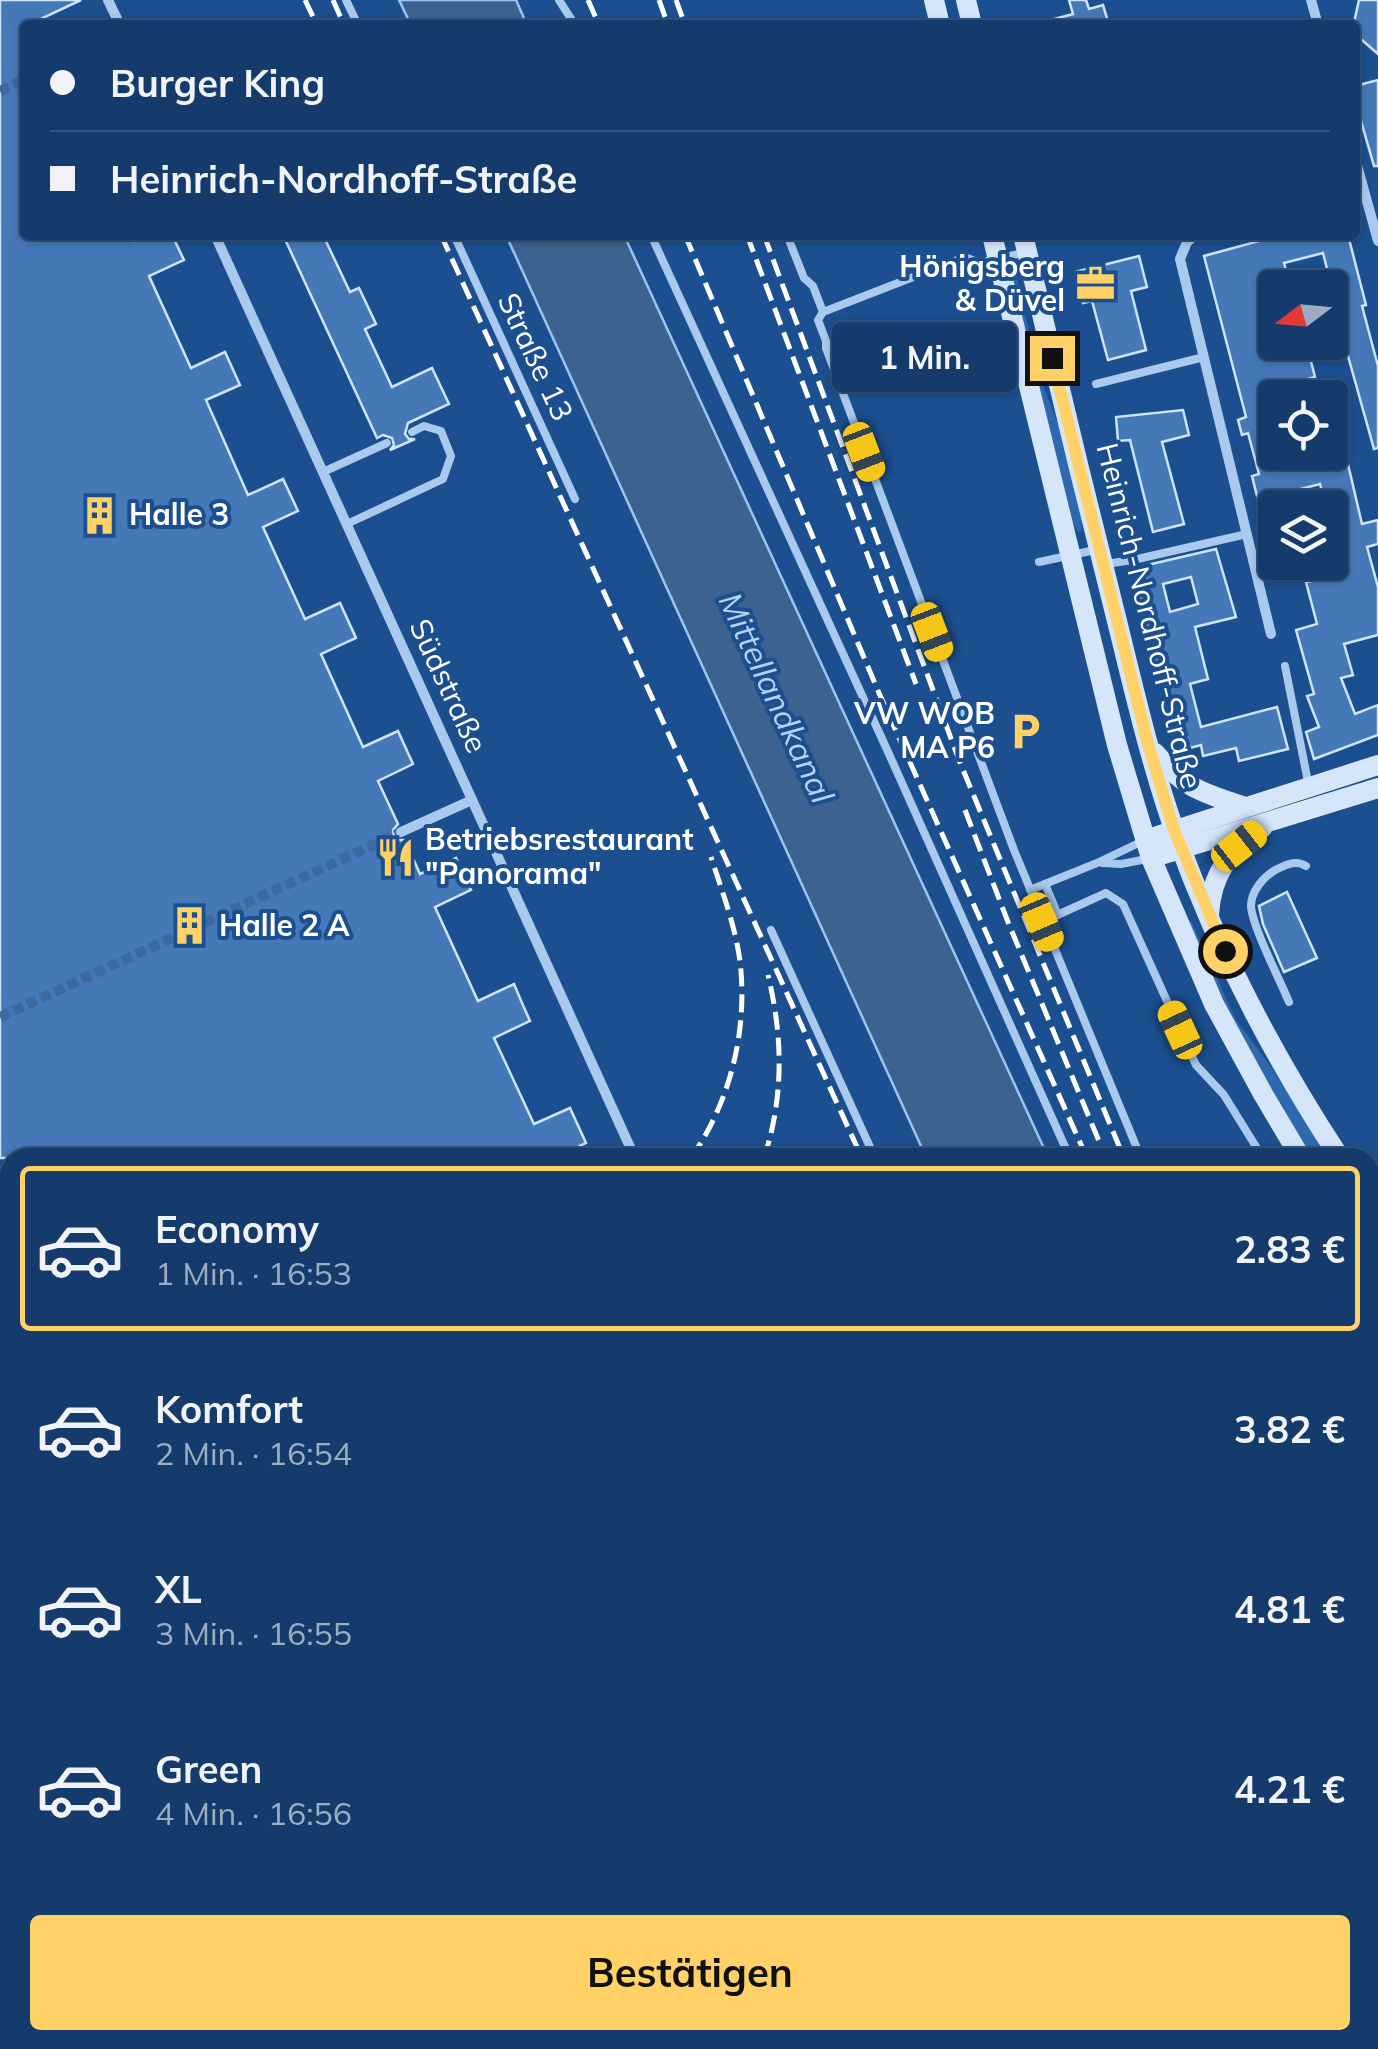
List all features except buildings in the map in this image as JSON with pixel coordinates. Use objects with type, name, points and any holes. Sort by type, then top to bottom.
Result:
[{"type":"main road","name":"Heinrich-Nordhoff-Straße","points":[[993,240],[1125,775],[1148,849],[1214,1004],[1296,1148]]},
{"type":"main road","name":"Heinrich-Nordhoff-Straße","points":[[1024,243],[1148,744],[1178,839],[1258,1022],[1333,1148]]},
{"type":"main road","points":[[1148,744],[1174,776],[1200,792],[1245,807]]},
{"type":"main road","points":[[1148,849],[1245,807],[1378,765]]},
{"type":"main road","points":[[1178,839],[1272,821],[1378,788]]},
{"type":"main road","points":[[1208,915],[1216,874],[1239,846],[1272,821]]},
{"type":"street","points":[[1360,193],[1378,242]]},
{"type":"street","name":"Südstraße","points":[[217,240],[630,1148]]},
{"type":"street","points":[[1189,240],[1180,259],[1271,634]]},
{"type":"street","points":[[401,832],[472,800]]},
{"type":"lane","name":"Straße 13","points":[[456,240],[574,498]]},
{"type":"lane","points":[[653,240],[1066,1148]]},
{"type":"lane","points":[[789,240],[822,312]]},
{"type":"lane","points":[[1024,243],[998,259],[979,262],[965,257],[822,312],[818,320],[1042,922],[1137,1148]]},
{"type":"lane","points":[[1096,384],[1204,356]]},
{"type":"lane","points":[[347,524],[443,479],[451,456],[440,431],[424,426],[412,432]]},
{"type":"lane","points":[[323,472],[387,443]]},
{"type":"lane","points":[[1039,562],[1070,555],[1133,560],[1247,534]]},
{"type":"lane","points":[[1285,666],[1309,787]]},
{"type":"lane","points":[[1030,890],[1098,863],[1148,849]]},
{"type":"lane","points":[[1098,863],[1122,864],[1148,849]]},
{"type":"lane","points":[[1289,1002],[1254,918],[1252,897],[1262,880],[1277,869],[1293,862],[1306,866]]},
{"type":"lane","points":[[1045,884],[1058,915]]},
{"type":"lane","points":[[1042,922],[1106,892],[1123,904],[1196,1065],[1224,1095],[1258,1148]]},
{"type":"lane","points":[[771,930],[870,1148]]},
{"type":"shaded area","points":[[1015,271],[1040,378],[1062,434],[1082,517],[1078,532],[1070,519],[1010,273]]},
{"type":"shaded area","points":[[1191,921],[1236,1020],[1322,1148],[1307,1148],[1277,1101],[1215,983],[1187,922]]},
{"type":"water","points":[[399,0],[516,0],[525,20],[409,20]]},
{"type":"water","name":"Mittellandkanal","points":[[508,240],[626,240],[1044,1148],[922,1148]]},
{"type":"tunnel","points":[[0,91],[20,81]]},
{"type":"tunnel","points":[[0,1017],[401,832]]},
{"type":"railway","points":[[305,0],[315,20]]},
{"type":"railway","points":[[333,0],[342,20]]},
{"type":"railway","points":[[588,0],[597,20]]},
{"type":"railway","points":[[659,0],[666,20]]},
{"type":"railway","points":[[676,0],[683,20]]},
{"type":"railway","points":[[443,240],[857,1148]]},
{"type":"railway","points":[[687,240],[879,693],[1083,1148]]},
{"type":"railway","points":[[749,240],[916,684]]},
{"type":"railway","points":[[766,240],[959,760],[1120,1148]]},
{"type":"railway","points":[[965,810],[1102,1148]]},
{"type":"railway","points":[[697,1148],[726,1089],[734,1064],[741,1012],[738,948],[711,857]]},
{"type":"railway","points":[[767,1148],[779,1067],[777,1021],[768,975]]},
{"type":"place","name":"Hönigsberg & Düvel","points":[[1095,284]]},
{"type":"place","name":"Halle 3","points":[[99,515]]},
{"type":"place","name":"VW WOB MA P6","points":[[1025,731]]},
{"type":"place","name":"Betriebsrestaurant \"Panorama\"","points":[[395,857]]},
{"type":"place","name":"Halle 2 A","points":[[189,926]]},
{"type":"route","points":[[1052,358],[1148,744],[1174,830],[1225,951]]}]
